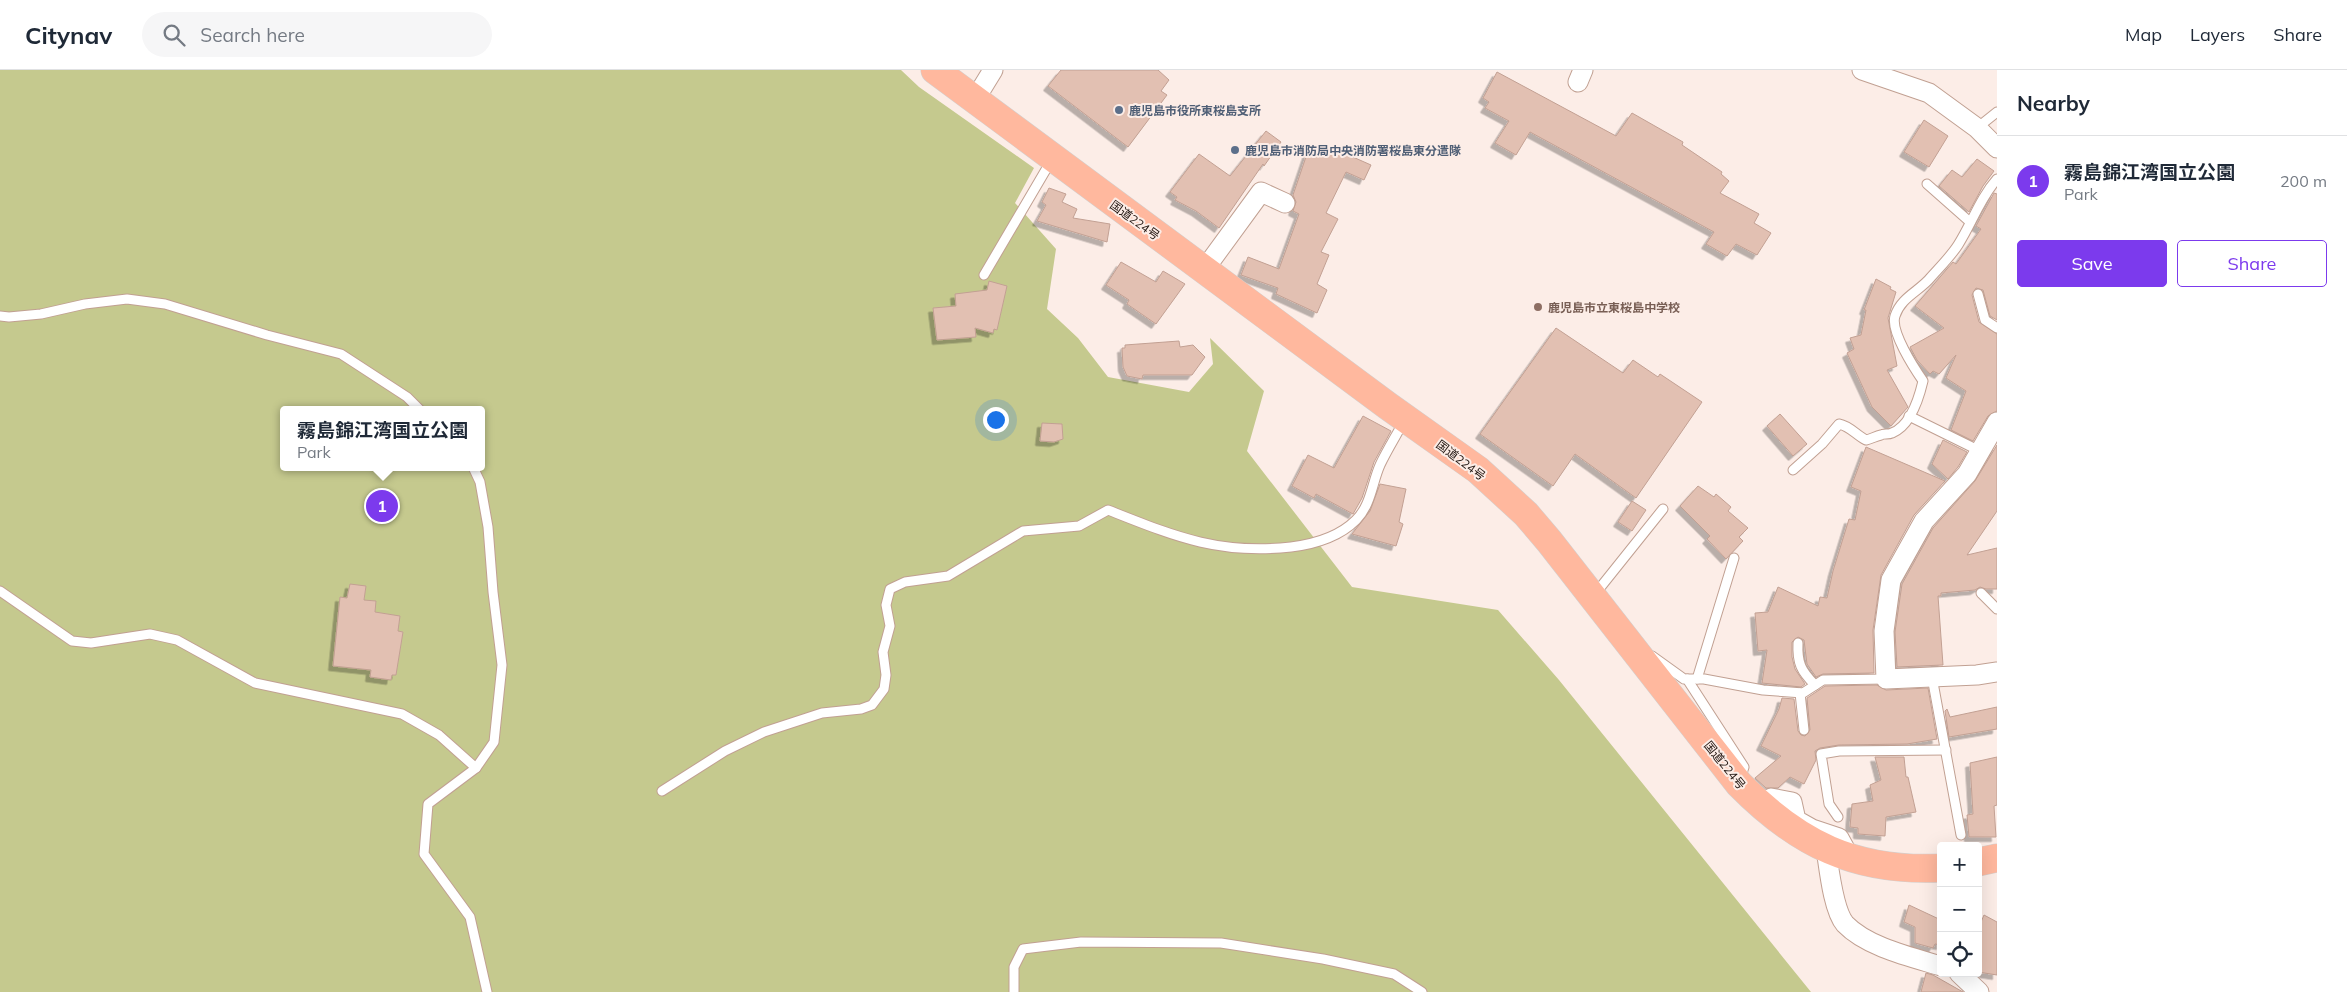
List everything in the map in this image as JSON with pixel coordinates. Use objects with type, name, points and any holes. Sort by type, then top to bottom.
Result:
[{"type":"highway","name":"国道224号","points":[[935,70],[1052,159],[1405,419],[1478,470],[1526,514],[1594,596],[1631,647],[1739,784],[1764,810],[1787,828],[1838,853],[1879,866],[1916,869],[1937,868]]},
{"type":"highway","points":[[1982,861],[1997,858]]},
{"type":"street","points":[[974,101],[992,70]]},
{"type":"street","points":[[1862,70],[1929,93],[1977,128],[1997,148]]},
{"type":"street","points":[[1204,270],[1262,192],[1285,203]]},
{"type":"street","points":[[1997,422],[1967,474],[1924,521],[1911,540],[1891,580],[1884,631],[1886,679],[1997,672]]},
{"type":"street","points":[[1785,784],[1796,820],[1812,829],[1838,838],[1834,898],[1845,923],[1878,946],[1937,965]]},
{"type":"street","points":[[1771,798],[1792,802]]},
{"type":"street","points":[[1963,977],[1979,992]]},
{"type":"lane","points":[[1977,128],[1997,112]]},
{"type":"lane","points":[[984,275],[1052,159]]},
{"type":"lane","points":[[1793,470],[1822,444],[1839,424],[1848,426],[1857,436],[1866,440],[1899,430],[1909,416],[1919,398],[1923,381],[1906,353],[1894,324],[1894,316],[1903,301],[1929,280],[1958,245],[1997,179]]},
{"type":"lane","points":[[1927,184],[1970,222]]},
{"type":"lane","points":[[1978,294],[1985,320],[1997,328]]},
{"type":"lane","points":[[0,316],[41,314],[85,304],[127,299],[165,304],[267,335],[341,354],[407,397],[416,406]]},
{"type":"lane","points":[[1909,416],[1980,451]]},
{"type":"lane","points":[[662,791],[725,751],[764,732],[822,713],[861,709],[872,705],[884,689],[886,675],[883,652],[890,626],[886,605],[890,589],[905,582],[948,576],[1023,531],[1079,526],[1108,510],[1170,535],[1218,547],[1263,550],[1300,546],[1338,535],[1358,519],[1370,499],[1380,465],[1405,419]]},
{"type":"lane","points":[[475,471],[480,482],[488,527],[492,592],[502,665],[494,742],[476,768],[428,804],[424,854],[470,917],[487,992]]},
{"type":"lane","points":[[1594,596],[1663,509]]},
{"type":"lane","points":[[1734,558],[1692,679],[1744,767],[1739,784]]},
{"type":"lane","points":[[0,591],[72,641],[91,643],[150,634],[177,640],[255,683],[402,714],[439,735],[476,768]]},
{"type":"lane","points":[[1981,593],[1997,609]]},
{"type":"lane","points":[[1798,643],[1797,658],[1800,668],[1815,685]]},
{"type":"lane","points":[[1631,647],[1654,657],[1684,679],[1763,690],[1800,693],[1823,680],[1886,679]]},
{"type":"lane","points":[[1932,677],[1961,836]]},
{"type":"lane","points":[[1800,693],[1804,730]]},
{"type":"lane","points":[[1838,817],[1829,804],[1821,754],[1839,751],[1946,750]]},
{"type":"lane","points":[[1014,992],[1014,967],[1023,949],[1081,942],[1140,941],[1221,943],[1323,959],[1394,974],[1422,992]]},
{"type":"green space","points":[[0,70],[901,70],[919,87],[1034,168],[1015,203],[1056,249],[1047,309],[1078,338],[1108,377],[1189,392],[1213,364],[1210,338],[1264,391],[1247,451],[1352,587],[1498,610],[1559,680],[1811,992],[0,992]]},
{"type":"building","name":"鹿児島市役所東桜島支所","points":[[1061,70],[1158,70],[1169,80],[1161,91],[1167,95],[1128,147],[1048,86]]},
{"type":"building","points":[[1497,72],[1616,136],[1632,113],[1683,142],[1682,145],[1722,172],[1721,174],[1729,181],[1720,193],[1759,214],[1754,223],[1771,233],[1757,255],[1736,244],[1727,256],[1706,244],[1714,232],[1530,132],[1516,155],[1495,143],[1509,121],[1485,108],[1489,102],[1483,98]]},
{"type":"building","points":[[1924,120],[1948,136],[1929,167],[1904,152]]},
{"type":"building","points":[[1266,131],[1281,142],[1264,166],[1263,164],[1219,228],[1196,211],[1175,200],[1177,197],[1170,192],[1199,154],[1230,176]]},
{"type":"building","points":[[1310,145],[1324,155],[1328,146],[1371,165],[1364,180],[1346,172],[1326,213],[1338,219],[1321,252],[1329,255],[1317,284],[1327,290],[1317,313],[1276,294],[1278,288],[1241,275],[1248,257],[1279,269],[1299,214],[1293,211],[1296,202],[1293,195]]},
{"type":"building","points":[[1977,159],[1994,171],[1983,186],[1969,212],[1939,186],[1952,170],[1962,177]]},
{"type":"building","points":[[1049,188],[1066,194],[1062,202],[1077,209],[1073,218],[1110,224],[1107,242],[1037,221],[1046,205],[1042,202]]},
{"type":"building","points":[[1994,193],[1997,194],[1997,320],[1990,316],[1983,290],[1976,288],[1972,295],[1979,322],[1997,334],[1997,411],[1988,416],[1973,441],[1951,430],[1966,391],[1946,378],[1956,355],[1939,374],[1933,371],[1930,374],[1917,360],[1910,347],[1944,328],[1915,306],[1953,262],[1956,264],[1981,229],[1976,226]]},
{"type":"building","points":[[1121,262],[1156,282],[1163,271],[1185,284],[1156,324],[1127,304],[1129,300],[1106,285]]},
{"type":"building","points":[[1876,279],[1896,292],[1888,318],[1897,366],[1887,370],[1908,407],[1891,426],[1872,407],[1847,353],[1854,349],[1850,338],[1861,335],[1866,310],[1864,310]]},
{"type":"building","points":[[989,281],[1007,286],[997,330],[994,329],[993,333],[975,328],[976,337],[937,340],[933,308],[956,306],[955,294],[987,290]]},
{"type":"building","points":[[1556,328],[1623,373],[1633,360],[1658,377],[1660,374],[1702,402],[1636,498],[1575,454],[1553,486],[1480,434]]},
{"type":"building","points":[[1179,341],[1180,347],[1193,345],[1205,357],[1192,375],[1143,375],[1142,379],[1127,376],[1123,367],[1122,348],[1125,348],[1125,345]]},
{"type":"building","points":[[1780,414],[1807,444],[1793,456],[1767,426]]},
{"type":"building","points":[[1363,416],[1391,431],[1374,462],[1362,498],[1353,514],[1316,494],[1314,498],[1292,486],[1308,455],[1334,468]]},
{"type":"building","points":[[1042,423],[1062,424],[1063,439],[1054,442],[1040,441]]},
{"type":"building","points":[[1943,440],[1967,452],[1948,479],[1932,464]]},
{"type":"building","points":[[1997,445],[1997,511],[1967,555],[1997,548],[1997,589],[1980,587],[1975,590],[1941,593],[1941,596],[1938,596],[1943,665],[1897,667],[1895,632],[1902,584],[1933,528],[1975,481]]},
{"type":"building","points":[[1866,447],[1945,481],[1914,515],[1881,575],[1873,630],[1874,673],[1823,674],[1816,677],[1807,664],[1804,640],[1798,637],[1792,642],[1792,657],[1795,669],[1805,684],[1801,687],[1762,683],[1767,650],[1758,651],[1755,613],[1768,612],[1778,587],[1818,606],[1820,597],[1827,598],[1849,519],[1855,520],[1861,491],[1851,487]]},
{"type":"building","points":[[1380,484],[1406,489],[1399,522],[1403,524],[1396,546],[1352,534],[1370,511]]},
{"type":"building","points":[[1698,486],[1714,497],[1716,494],[1731,507],[1728,511],[1748,528],[1739,537],[1743,541],[1726,559],[1707,539],[1710,536],[1680,506]]},
{"type":"building","points":[[1632,501],[1646,510],[1632,531],[1618,522]]},
{"type":"building","points":[[350,584],[366,586],[364,600],[376,601],[375,612],[400,616],[398,631],[403,632],[396,675],[392,675],[391,680],[370,677],[371,670],[333,666],[340,597],[347,598]]},
{"type":"building","points":[[1877,685],[1886,690],[1928,688],[1937,739],[1907,744],[1839,745],[1820,748],[1815,751],[1816,760],[1804,784],[1790,777],[1778,788],[1766,788],[1755,778],[1781,756],[1761,746],[1779,709],[1782,698],[1794,699],[1798,731],[1801,735],[1805,736],[1810,730],[1807,698],[1825,686]]},
{"type":"building","points":[[1997,707],[1997,729],[1949,737],[1945,711],[1947,709],[1950,717]]},
{"type":"building","points":[[1875,757],[1904,757],[1906,777],[1908,777],[1916,812],[1886,817],[1885,836],[1858,834],[1858,828],[1850,827],[1852,804],[1873,801],[1870,785],[1881,780]]},
{"type":"building","points":[[1997,757],[1997,805],[1994,806],[1996,837],[1969,837],[1967,815],[1973,814],[1970,763]]},
{"type":"building","points":[[1909,905],[1937,918],[1937,944],[1935,944],[1933,948],[1915,943],[1915,927],[1904,922]]},
{"type":"building","points":[[1984,915],[1997,922],[1997,975],[1982,973],[1982,920]]},
{"type":"building","points":[[1926,973],[1933,975],[1963,992],[1921,992]]},
{"type":"place","name":"鹿児島市役所東桜島支所","points":[[1119,110]]},
{"type":"place","name":"鹿児島市消防局中央消防署桜島東分遣隊","points":[[1235,150]]},
{"type":"place","name":"鹿児島市立東桜島中学校","points":[[1538,307]]},
{"type":"place","name":"霧島錦江湾国立公園","points":[[382,506]]}]
